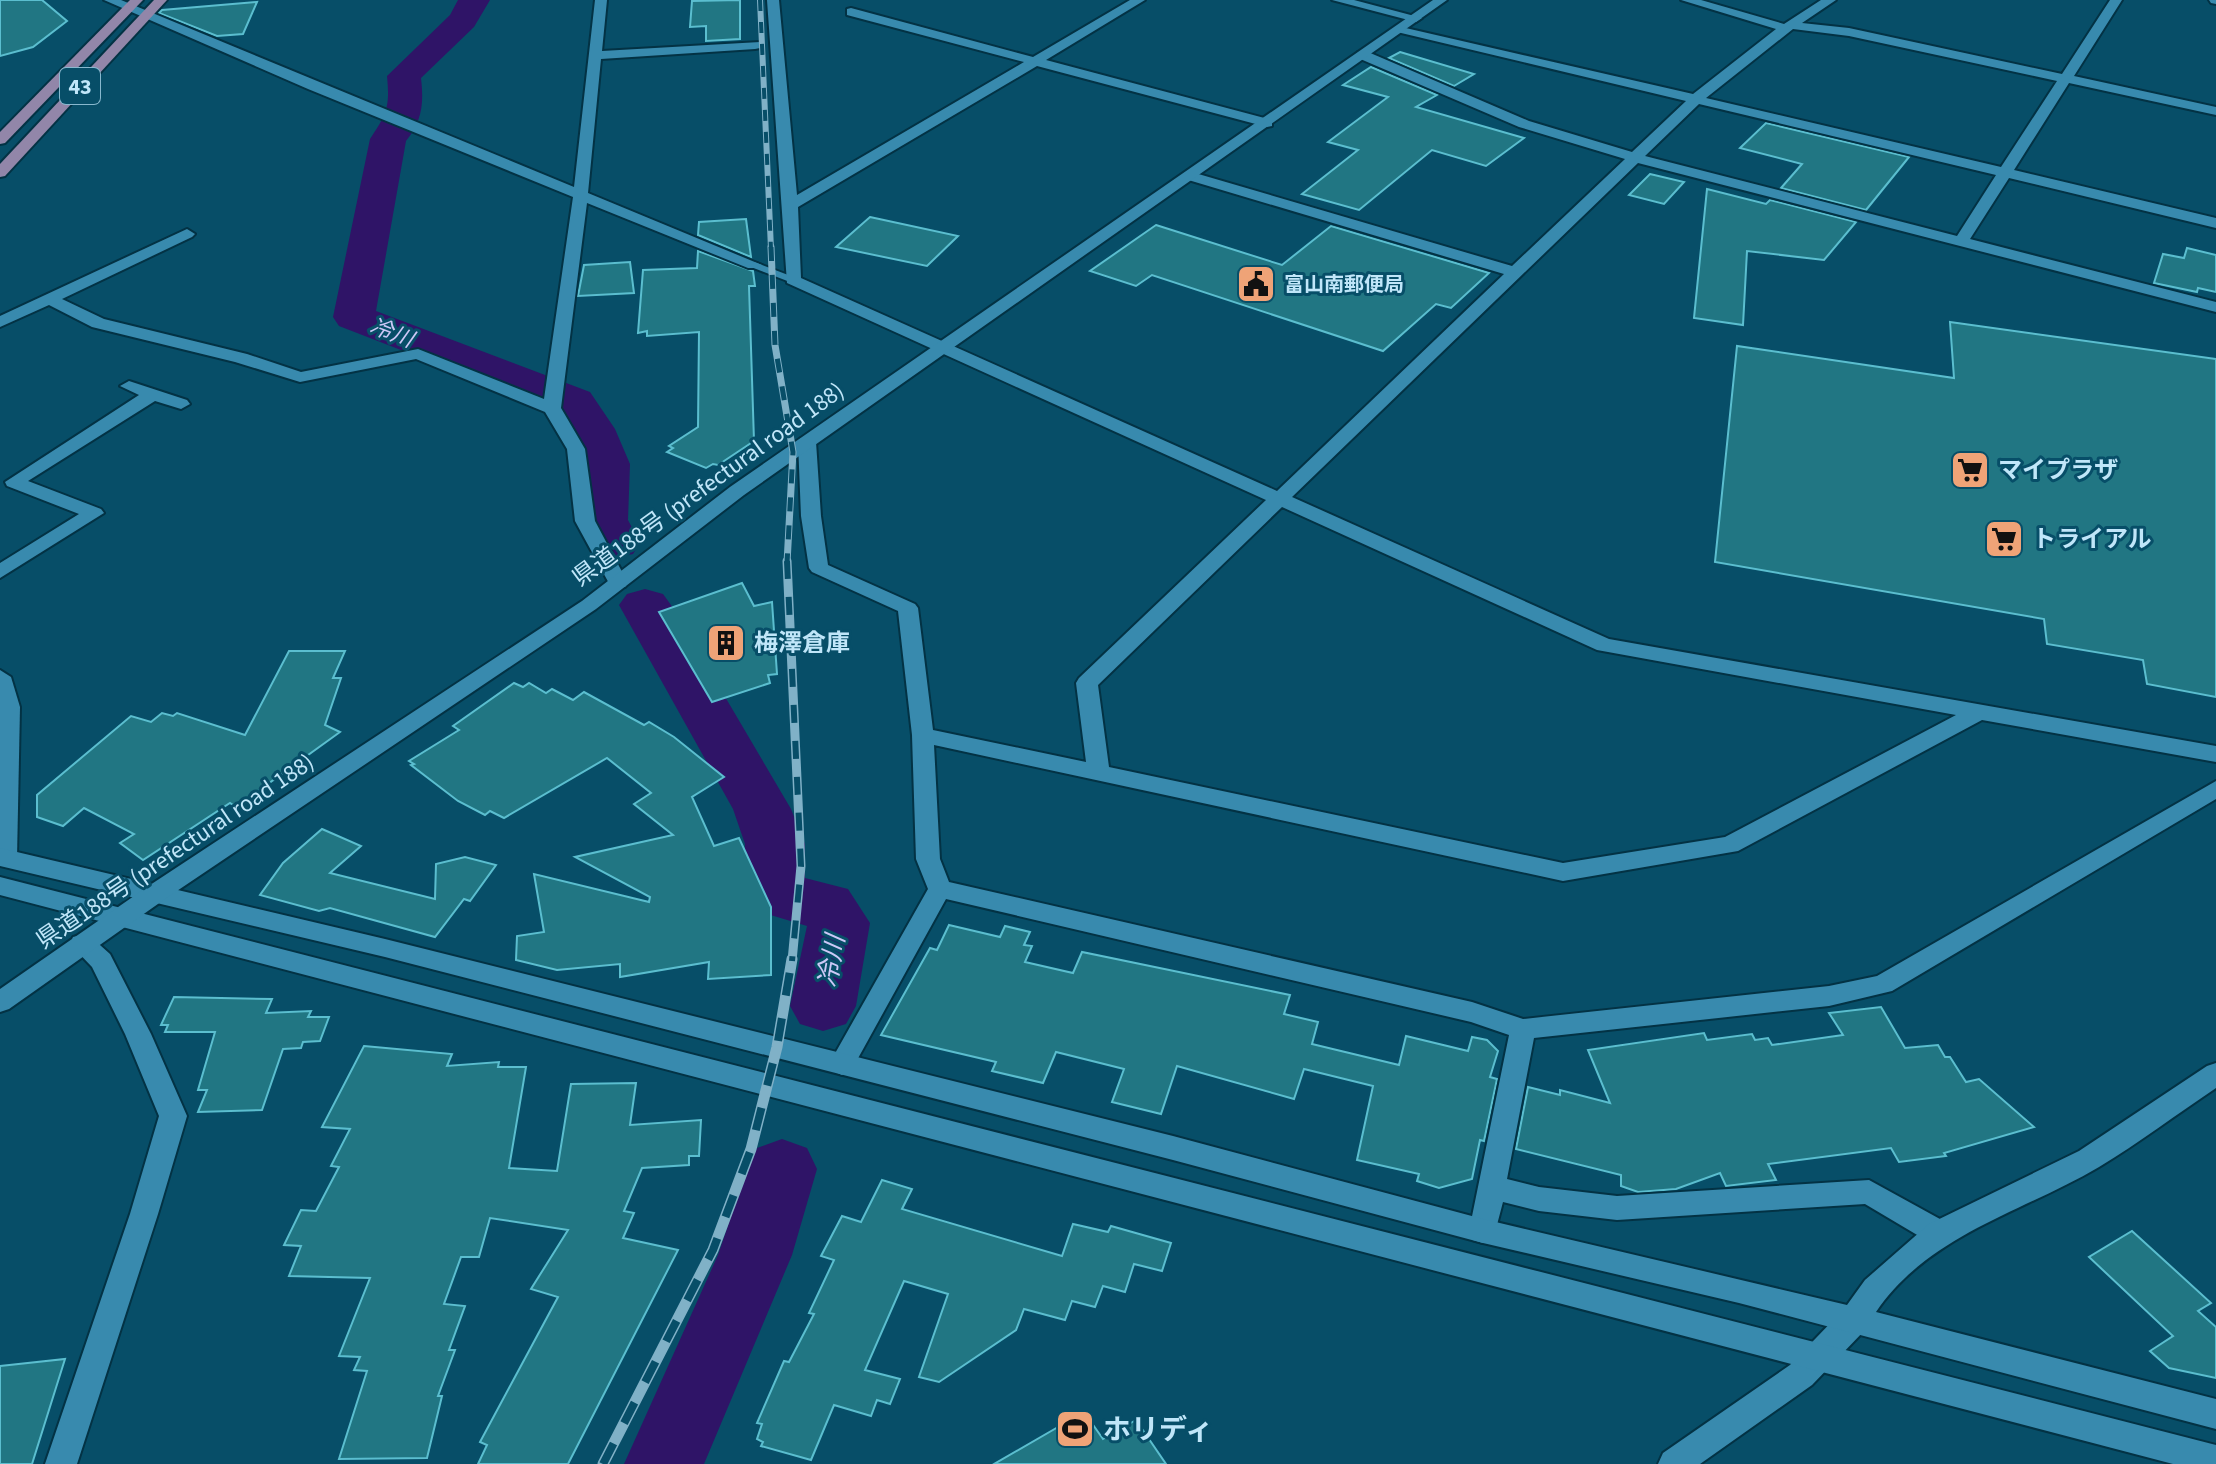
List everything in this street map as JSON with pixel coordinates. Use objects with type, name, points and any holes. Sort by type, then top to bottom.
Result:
[{"type":"main road","name":"43","points":[[0,173],[161,0]]},
{"type":"main road","name":"43","points":[[0,140],[132,5]]},
{"type":"street","points":[[110,0],[132,5],[144,16],[754,265]]},
{"type":"street","points":[[552,408],[581,193],[601,0]]},
{"type":"street","points":[[773,0],[793,280],[1604,645],[2216,754]]},
{"type":"street","points":[[874,0],[851,12],[1267,123]]},
{"type":"street","points":[[790,205],[1139,0]]},
{"type":"street","points":[[1338,0],[1408,23],[1696,99],[2216,223]]},
{"type":"street","name":"県道188号 (prefectural road 188)","points":[[0,1002],[156,893],[618,583],[942,346],[1441,0]]},
{"type":"street","points":[[1687,0],[1787,27],[1849,32],[2216,111]]},
{"type":"street","points":[[1098,770],[1087,683],[1696,99],[1787,27],[1830,0]]},
{"type":"street","points":[[1961,241],[2116,0]]},
{"type":"street","points":[[596,55],[755,45]]},
{"type":"street","points":[[1363,55],[1524,124],[1633,157],[2216,307]]},
{"type":"street","points":[[1190,176],[1515,272]]},
{"type":"street","points":[[0,322],[187,234]]},
{"type":"street","points":[[48,298],[98,323],[241,358],[300,377],[418,354],[552,408],[576,449],[585,521],[618,583]]},
{"type":"street","points":[[129,386],[181,404]]},
{"type":"street","points":[[0,572],[94,513],[14,482],[153,394]]},
{"type":"street","points":[[807,442],[811,516],[819,568],[908,608],[923,735],[928,859],[940,889]]},
{"type":"street","points":[[0,677],[9,707],[3,857],[842,1064],[1483,1231],[1739,1290],[2216,1414]]},
{"type":"street","points":[[923,735],[1098,770],[1563,872],[1730,845],[1977,713]]},
{"type":"street","points":[[940,889],[1472,1012],[1523,1029],[1829,996],[1883,984],[2216,789]]},
{"type":"street","points":[[0,886],[2216,1460]]},
{"type":"street","points":[[842,1064],[940,889]]},
{"type":"street","points":[[61,1464],[144,1214],[173,1116],[138,1034],[101,961],[82,944]]},
{"type":"street","points":[[1483,1231],[1523,1029]]},
{"type":"street","points":[[1674,1464],[1801,1375],[1853,1321],[1875,1289],[1939,1233],[2089,1159],[2216,1074]]},
{"type":"street","points":[[1492,1187],[1539,1199],[1617,1208],[1869,1192],[1939,1233]]},
{"type":"lane","points":[[754,265],[793,280]]},
{"type":"building","points":[[0,0],[42,0],[67,21],[33,47],[0,56]]},
{"type":"building","points":[[740,0],[740,39],[706,41],[706,26],[690,27],[692,1]]},
{"type":"building","points":[[257,2],[243,34],[217,36],[159,13],[162,10]]},
{"type":"building","points":[[1400,52],[1474,74],[1454,86],[1389,58]]},
{"type":"building","points":[[1371,67],[1437,95],[1416,107],[1524,138],[1486,166],[1432,150],[1359,210],[1302,194],[1358,150],[1328,142],[1388,97],[1343,85]]},
{"type":"building","points":[[1766,123],[1909,157],[1866,210],[1781,188],[1802,164],[1740,148]]},
{"type":"building","points":[[1650,174],[1684,182],[1664,204],[1629,195]]},
{"type":"building","points":[[1707,189],[1766,204],[1770,200],[1856,222],[1824,260],[1747,251],[1743,325],[1694,318]]},
{"type":"building","points":[[870,217],[958,236],[927,266],[836,247]]},
{"type":"building","points":[[746,219],[751,257],[698,235],[699,222]]},
{"type":"building","points":[[1156,225],[1282,265],[1331,226],[1489,273],[1451,308],[1436,304],[1383,351],[1152,275],[1136,286],[1090,271]]},
{"type":"building","points":[[2187,248],[2216,255],[2216,292],[2198,288],[2197,292],[2154,283],[2163,254],[2184,258]]},
{"type":"building","points":[[698,251],[753,271],[755,286],[749,286],[754,441],[718,465],[706,468],[667,452],[673,448],[669,446],[698,427],[699,332],[647,336],[647,331],[638,333],[643,270],[697,268]]},
{"type":"building","points":[[630,262],[634,293],[578,296],[584,265]]},
{"type":"building","name":"マイプラザ","points":[[1950,322],[2216,359],[2216,697],[2147,684],[2143,660],[2047,644],[2044,619],[1715,562],[1737,346],[1954,378]]},
{"type":"building","name":"梅澤倉庫","points":[[742,583],[754,606],[772,602],[777,674],[768,675],[770,683],[712,702],[659,612]]},
{"type":"building","points":[[289,651],[345,651],[333,678],[341,678],[325,725],[340,732],[236,807],[230,803],[143,860],[120,843],[134,834],[84,808],[63,826],[37,817],[37,795],[131,716],[151,722],[162,713],[173,716],[177,713],[245,735]]},
{"type":"building","points":[[514,683],[523,687],[529,683],[546,693],[552,689],[573,700],[584,692],[644,725],[649,722],[674,737],[724,777],[692,797],[714,846],[739,838],[771,907],[771,975],[708,979],[709,962],[620,977],[620,964],[557,970],[516,960],[517,936],[544,932],[534,874],[649,902],[650,897],[575,857],[673,835],[634,804],[651,793],[607,758],[504,818],[490,811],[485,815],[458,801],[411,765],[414,764],[409,761],[459,730],[453,726]]},
{"type":"building","points":[[322,829],[361,846],[330,873],[435,899],[436,864],[465,857],[496,865],[470,901],[464,899],[435,937],[330,908],[319,911],[260,895],[283,863]]},
{"type":"building","points":[[949,925],[1000,937],[1005,926],[1030,932],[1024,945],[1032,946],[1025,962],[1073,973],[1082,952],[1290,995],[1284,1014],[1318,1022],[1312,1044],[1399,1065],[1406,1036],[1468,1051],[1472,1037],[1487,1040],[1498,1051],[1490,1077],[1497,1079],[1484,1141],[1480,1140],[1472,1179],[1439,1188],[1417,1181],[1419,1174],[1357,1160],[1373,1086],[1304,1069],[1294,1099],[1177,1066],[1161,1114],[1112,1102],[1124,1069],[1056,1052],[1043,1083],[992,1071],[996,1062],[881,1035],[930,948],[937,950]]},
{"type":"building","points":[[174,997],[272,999],[266,1013],[311,1011],[308,1017],[329,1017],[320,1041],[303,1042],[301,1048],[283,1049],[262,1110],[198,1112],[207,1090],[198,1090],[215,1032],[165,1032],[168,1025],[161,1025]]},
{"type":"building","points":[[1881,1007],[1905,1048],[1938,1045],[1966,1082],[1979,1079],[2034,1127],[1944,1153],[1946,1156],[1899,1162],[1891,1148],[1768,1164],[1776,1180],[1726,1186],[1720,1173],[1676,1189],[1638,1192],[1621,1186],[1621,1175],[1516,1149],[1528,1087],[1560,1095],[1560,1090],[1610,1103],[1588,1050],[1704,1033],[1707,1040],[1752,1034],[1755,1040],[1768,1038],[1772,1045],[1843,1035],[1829,1013]]},
{"type":"building","points":[[364,1046],[452,1054],[447,1066],[499,1062],[498,1067],[526,1067],[509,1168],[557,1171],[571,1084],[636,1083],[630,1125],[701,1120],[699,1156],[689,1156],[689,1165],[642,1168],[624,1211],[634,1213],[623,1238],[678,1250],[568,1464],[478,1464],[487,1445],[480,1442],[558,1297],[531,1289],[568,1230],[490,1218],[479,1257],[461,1257],[444,1304],[465,1306],[449,1350],[455,1350],[438,1396],[442,1396],[427,1458],[339,1459],[367,1371],[354,1370],[360,1357],[339,1356],[370,1278],[289,1276],[301,1246],[284,1245],[301,1210],[316,1211],[339,1167],[331,1166],[350,1129],[322,1127]]},
{"type":"building","points":[[882,1180],[912,1189],[902,1209],[1062,1256],[1073,1224],[1108,1232],[1111,1226],[1171,1243],[1162,1271],[1134,1264],[1125,1292],[1103,1286],[1095,1307],[1072,1301],[1065,1320],[1024,1309],[1016,1330],[939,1382],[919,1377],[948,1294],[904,1281],[865,1370],[900,1379],[890,1404],[877,1400],[871,1416],[834,1405],[811,1460],[761,1446],[763,1442],[757,1439],[762,1424],[757,1423],[784,1361],[789,1362],[814,1314],[809,1313],[834,1260],[821,1256],[842,1216],[861,1222]]},
{"type":"building","points":[[2132,1231],[2211,1303],[2198,1311],[2216,1327],[2216,1378],[2169,1368],[2150,1351],[2173,1336],[2089,1257]]},
{"type":"building","points":[[65,1359],[32,1464],[0,1464],[0,1366]]},
{"type":"building","name":"ホリディ","points":[[1084,1412],[1103,1439],[1136,1420],[1166,1464],[994,1464]]},
{"type":"waterway","name":"冷川","points":[[474,0],[463,20],[404,76],[405,110],[400,125],[388,139],[354,317],[574,402],[592,429],[607,464],[604,520],[615,543]]},
{"type":"waterway","name":"冷川","points":[[645,605],[762,809],[775,844],[775,887],[786,897],[826,905],[839,923],[823,1006]]},
{"type":"waterway","name":"冷川","points":[[664,1464],[755,1255],[782,1169]]},
{"type":"railway","points":[[760,0],[771,249]]},
{"type":"railway","points":[[771,247],[775,345],[793,452],[787,562]]},
{"type":"railway","points":[[787,562],[801,866],[792,961]]},
{"type":"railway","points":[[603,1464],[713,1250],[751,1149],[777,1047],[792,959]]},
{"type":"place","name":"富山南郵便局","points":[[1256,284]]},
{"type":"place","name":"マイプラザ","points":[[1970,470]]},
{"type":"place","name":"トライアル","points":[[2004,539]]},
{"type":"place","name":"梅澤倉庫","points":[[726,643]]},
{"type":"place","name":"ホリディ","points":[[1075,1429]]}]
